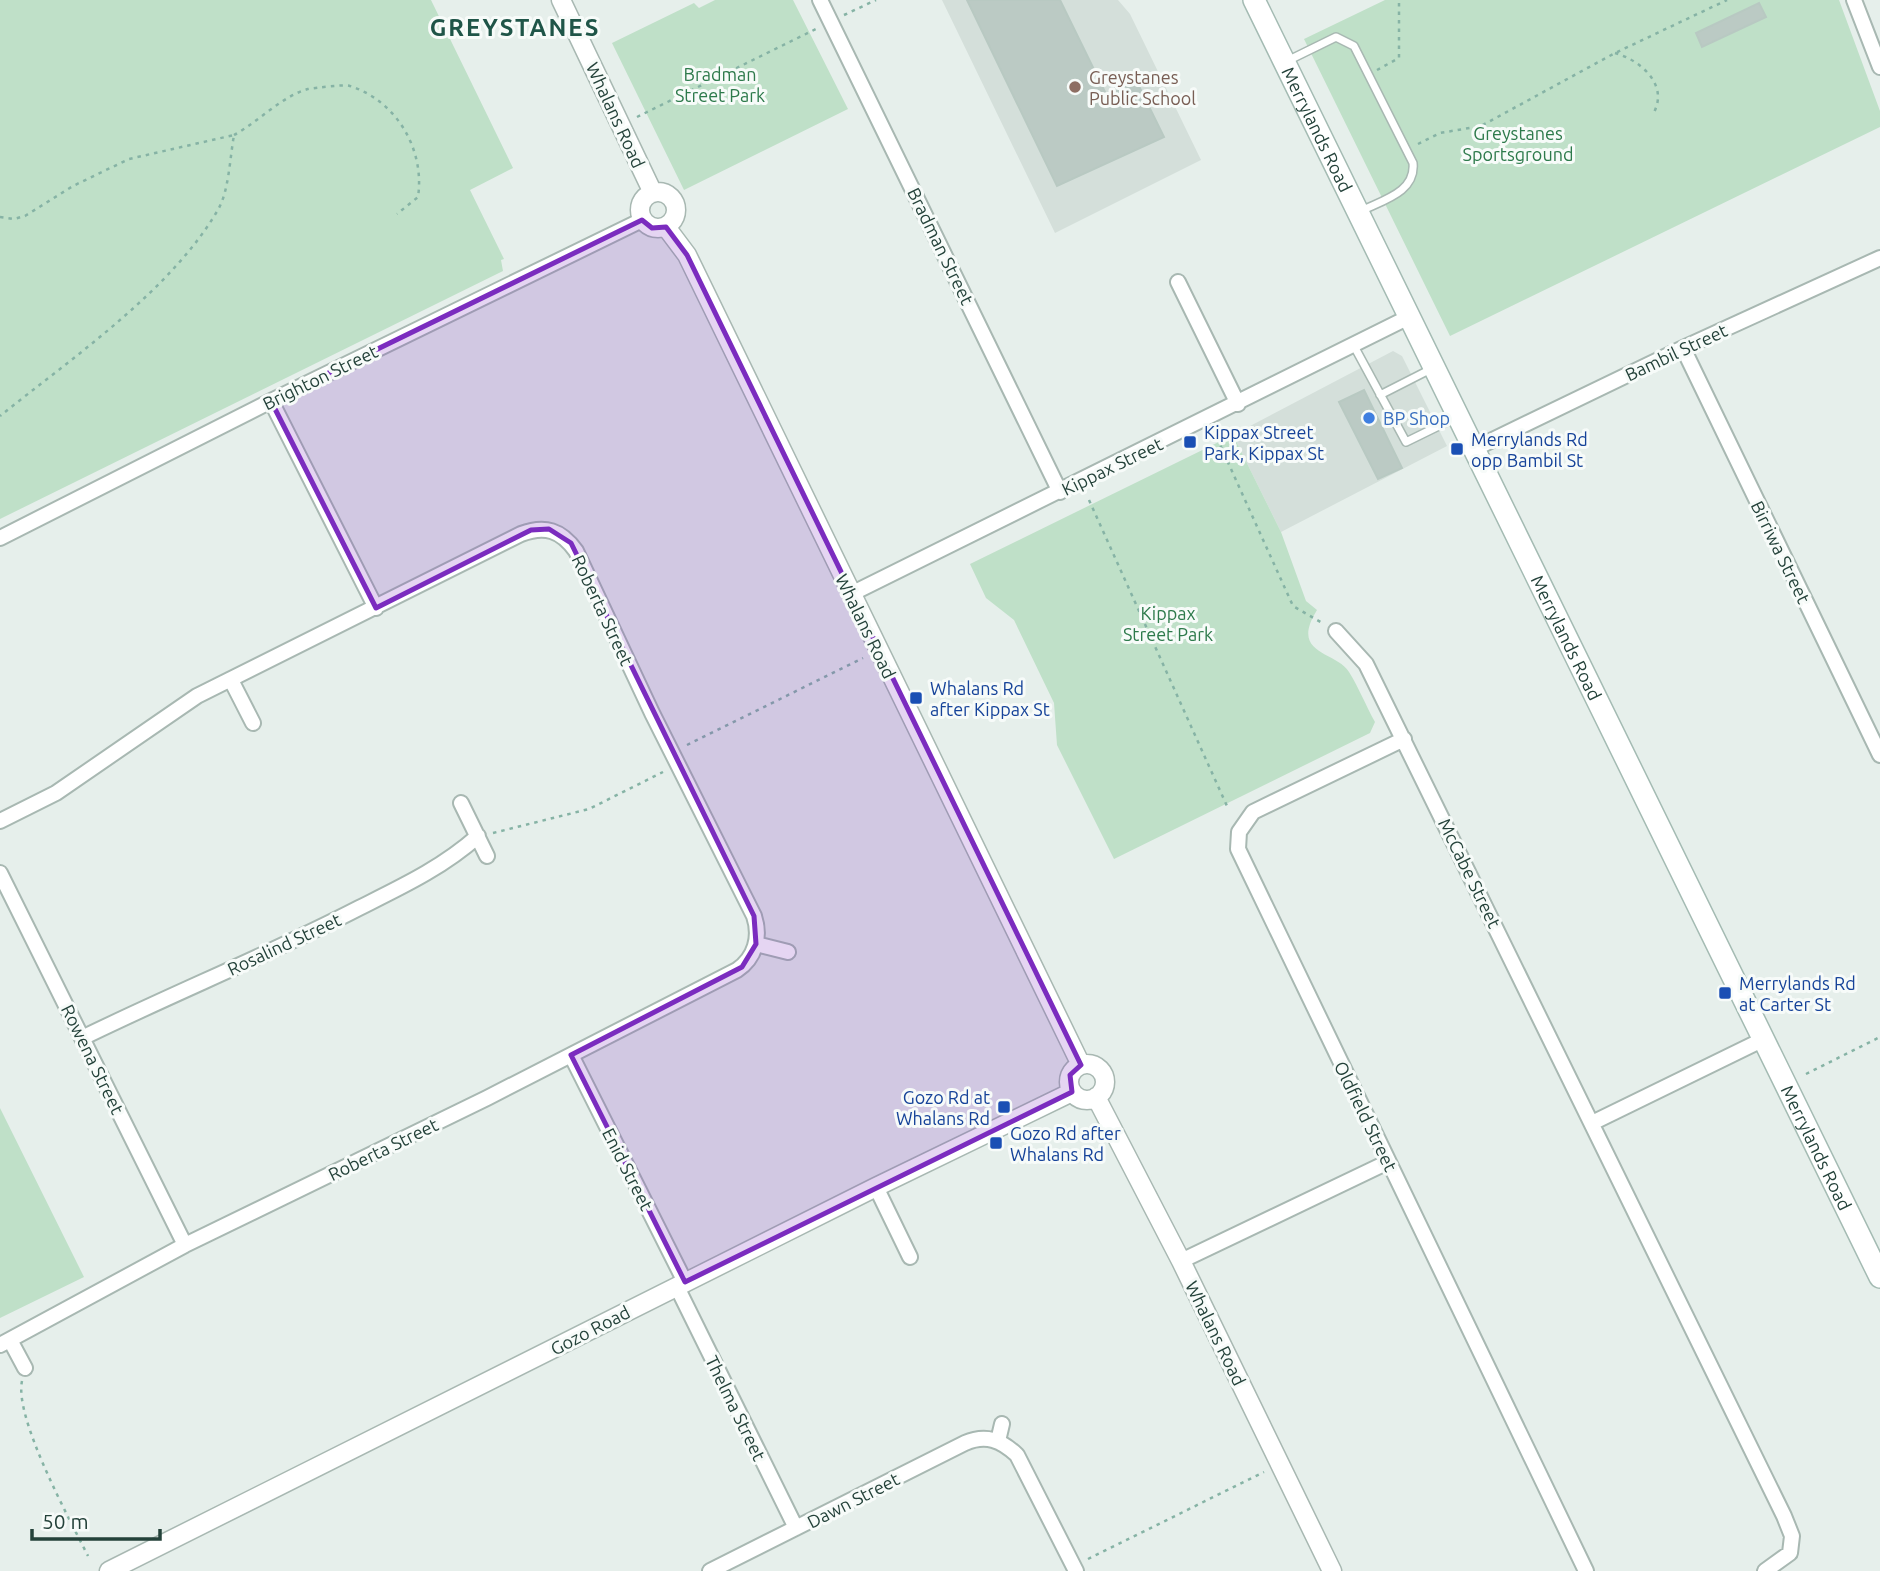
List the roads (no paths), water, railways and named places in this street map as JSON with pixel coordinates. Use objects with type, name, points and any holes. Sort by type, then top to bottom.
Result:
[{"type":"main road","name":"Merrylands Road","points":[[1254,0],[1880,1277]]},
{"type":"street","name":"Whalans Road","points":[[561,0],[653,193]]},
{"type":"street","name":"Bradman Street","points":[[820,0],[1060,492]]},
{"type":"street","points":[[1854,0],[1880,67]]},
{"type":"street","points":[[653,193],[669,195],[676,205],[676,216],[666,227],[652,228],[642,220],[642,202],[653,193]]},
{"type":"street","name":"Brighton Street","points":[[0,538],[271,401],[642,220]]},
{"type":"street","name":"Whalans Road","points":[[666,227],[687,255],[1081,1065]]},
{"type":"street","name":"Bambil Street","points":[[1474,449],[1683,348],[1880,258]]},
{"type":"street","points":[[1178,282],[1238,404]]},
{"type":"street","name":"Kippax Street","points":[[851,594],[1409,317]]},
{"type":"street","name":"Birriwa Street","points":[[1683,348],[1880,755]]},
{"type":"street","points":[[271,401],[376,608]]},
{"type":"street","name":"Roberta Street","points":[[0,821],[56,793],[189,701],[521,534],[549,529],[563,536],[576,551],[652,713],[754,916],[756,944],[750,958],[737,970],[186,1245],[5,1342]]},
{"type":"street","name":"McCabe Street","points":[[1336,631],[1366,664],[1592,1123]]},
{"type":"street","points":[[231,680],[253,723]]},
{"type":"street","name":"Oldfield Street","points":[[1404,739],[1262,806],[1246,819],[1238,839],[1242,859],[1586,1571]]},
{"type":"street","points":[[461,803],[487,856]]},
{"type":"street","name":"Rosalind Street","points":[[82,1038],[168,995],[300,938],[442,865],[478,836]]},
{"type":"street","name":"Rowena Street","points":[[0,873],[186,1245]]},
{"type":"street","points":[[756,944],[788,952]]},
{"type":"street","points":[[1764,1039],[1592,1123],[1792,1536],[1790,1553],[1765,1571]]},
{"type":"street","name":"Enid Street","points":[[571,1055],[681,1284]]},
{"type":"street","points":[[1081,1065],[1095,1065],[1104,1074],[1105,1086],[1096,1097],[1085,1100],[1072,1092],[1070,1076],[1081,1065]]},
{"type":"street","name":"Gozo Road","points":[[109,1571],[876,1187],[1072,1092]]},
{"type":"street","name":"Whalans Road","points":[[1096,1097],[1181,1261],[1332,1571]]},
{"type":"street","points":[[1181,1261],[1388,1162]]},
{"type":"street","points":[[876,1187],[910,1257]]},
{"type":"street","name":"Thelma Street","points":[[681,1284],[796,1528]]},
{"type":"street","points":[[5,1342],[25,1368]]},
{"type":"street","points":[[1002,1424],[998,1441],[1011,1449],[1022,1462],[1076,1571]]},
{"type":"street","name":"Dawn Street","points":[[710,1571],[972,1440],[986,1438],[998,1441]]},
{"type":"lane","points":[[1284,62],[1336,37],[1354,46],[1406,150],[1414,173],[1406,189],[1358,212]]},
{"type":"lane","points":[[1354,346],[1406,442],[1458,416]]},
{"type":"lane","points":[[1380,395],[1433,368]]},
{"type":"place","name":"Greystanes Public School","points":[[1075,87]]},
{"type":"place","name":"BP Shop","points":[[1369,418]]},
{"type":"place","name":"Kippax Street Park, Kippax St","points":[[1190,442]]},
{"type":"place","name":"Merrylands Rd opp Bambil St","points":[[1457,449]]},
{"type":"place","name":"Whalans Rd after Kippax St","points":[[916,698]]},
{"type":"place","name":"Merrylands Rd at Carter St","points":[[1725,993]]},
{"type":"place","name":"Gozo Rd at Whalans Rd","points":[[1004,1107]]},
{"type":"place","name":"Gozo Rd after Whalans Rd","points":[[996,1143]]},
{"type":"district","name":"GREYSTANES","points":[[515,27]]},
{"type":"park label","name":"Bradman Street Park","points":[[720,84]]},
{"type":"park label","name":"Greystanes Sportsground","points":[[1518,143]]},
{"type":"park label","name":"Kippax Street Park","points":[[1168,623]]}]
